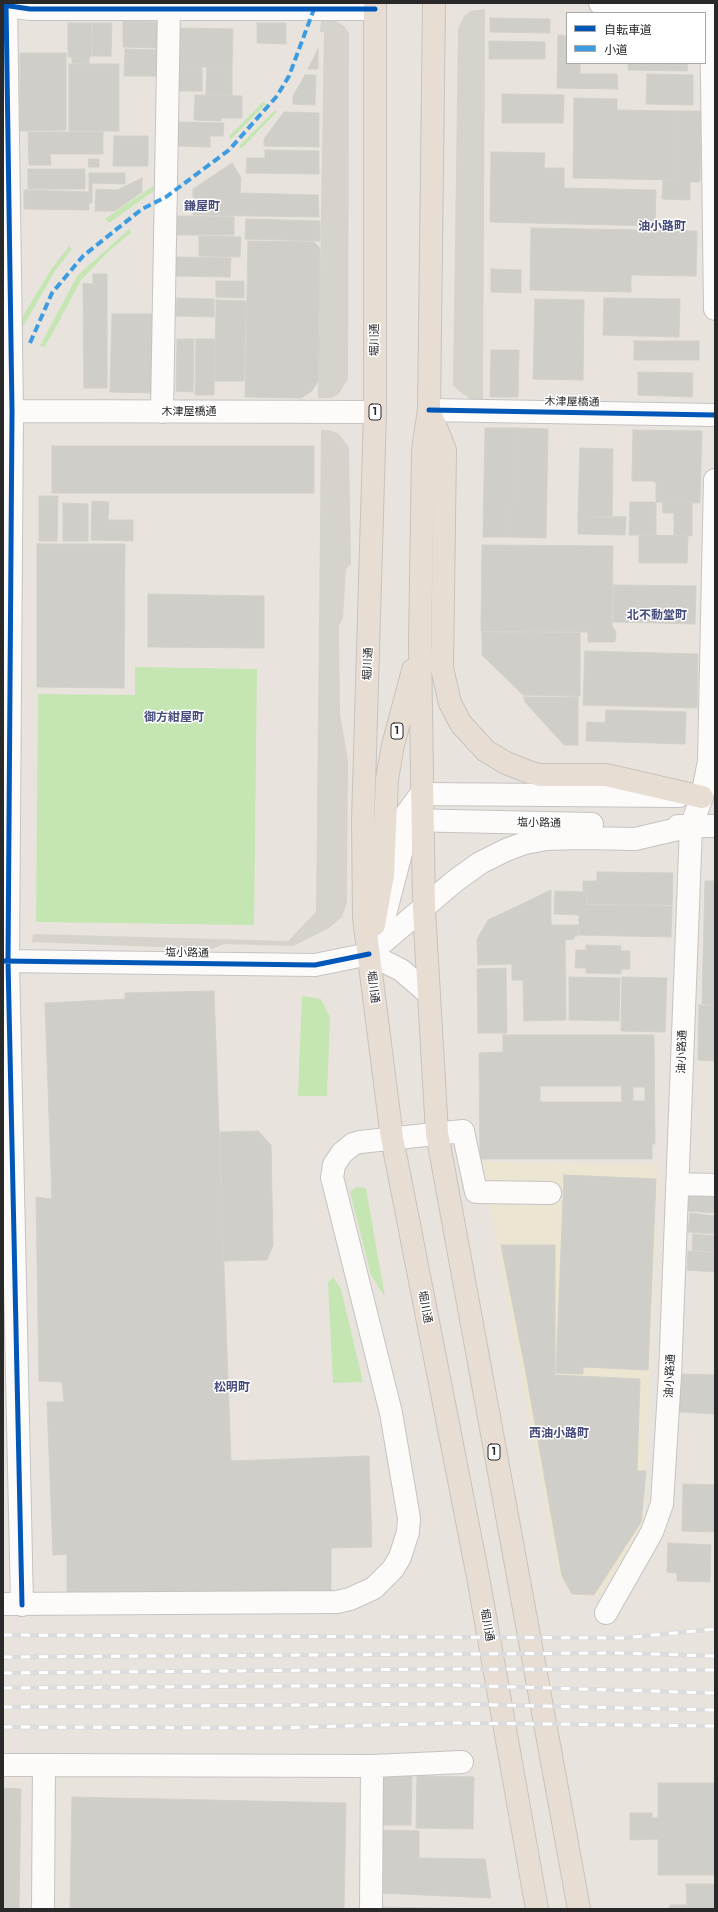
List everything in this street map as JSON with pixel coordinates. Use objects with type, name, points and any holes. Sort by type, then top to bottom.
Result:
[{"type":"highway","name":"1","points":[[369,954],[383,876],[403,820],[422,794],[420,644],[422,450],[429,410],[434,3]]},
{"type":"highway","name":"堀川通","points":[[375,6],[375,412],[363,820],[364,918],[392,1138],[478,1577],[538,1909]]},
{"type":"highway","name":"1","points":[[429,410],[445,450],[442,668],[450,703],[461,724],[486,751],[506,763],[529,772],[540,775],[606,775],[708,797]]},
{"type":"highway","name":"1","points":[[420,644],[392,752],[387,778],[403,820],[424,909],[437,1133],[579,1909]]},
{"type":"street","points":[[600,3],[713,4],[715,309]]},
{"type":"street","points":[[375,6],[30,9],[5,5],[8,411],[5,961],[13,1605],[337,1602],[350,1599],[374,1588],[393,1569],[405,1545],[408,1532],[407,1505],[391,1413],[332,1178],[334,1165],[337,1159],[353,1144],[392,1138],[463,1131],[476,1192],[550,1193]]},
{"type":"street","points":[[162,412],[169,8]]},
{"type":"street","name":"木津屋橋通","points":[[429,410],[715,415]]},
{"type":"street","name":"木津屋橋通","points":[[8,411],[375,412]]},
{"type":"street","name":"油小路通","points":[[606,1613],[652,1532],[662,1504],[670,1375],[691,826],[708,797],[715,480]]},
{"type":"street","points":[[422,794],[708,797]]},
{"type":"street","name":"塩小路通","points":[[363,820],[715,826]]},
{"type":"street","points":[[428,993],[401,970],[369,954],[424,909],[455,881],[480,863],[506,850],[526,843],[546,839],[581,838],[635,840],[691,826]]},
{"type":"street","name":"塩小路通","points":[[5,961],[315,965],[369,954]]},
{"type":"street","points":[[677,1184],[715,1185]]},
{"type":"street","points":[[3,1765],[372,1766],[462,1762]]},
{"type":"street","points":[[43,1909],[44,1765]]},
{"type":"street","points":[[371,1909],[372,1766]]},
{"type":"shaded area","points":[[485,9],[483,403],[470,399],[453,386],[458,29],[464,16],[471,11]]},
{"type":"shaded area","points":[[321,21],[336,21],[344,26],[349,33],[348,379],[338,395],[331,398],[318,398],[324,32],[320,32]]},
{"type":"shaded area","points":[[321,430],[328,430],[338,433],[349,447],[351,564],[346,569],[343,617],[339,626],[340,714],[348,759],[347,903],[342,917],[329,928],[293,946],[224,944],[212,949],[32,942],[33,934],[288,941],[316,912]]},
{"type":"shaded area","points":[[482,1162],[658,1165],[644,1531],[598,1596],[572,1596],[559,1576]]},
{"type":"green space","points":[[263,102],[266,104],[230,140],[230,135]]},
{"type":"green space","points":[[275,110],[277,112],[241,149],[239,146]]},
{"type":"green space","points":[[155,185],[158,188],[109,223],[105,219]]},
{"type":"green space","points":[[129,229],[131,233],[110,250],[81,280],[50,338],[44,347],[40,346],[77,276]]},
{"type":"green space","points":[[69,246],[72,249],[55,271],[16,339],[21,319],[52,268]]},
{"type":"green space","points":[[135,667],[257,669],[254,925],[36,922],[38,694],[135,695]]},
{"type":"green space","points":[[302,996],[321,999],[330,1017],[327,1096],[298,1096]]},
{"type":"green space","points":[[356,1187],[366,1188],[385,1297],[371,1275],[350,1192]]},
{"type":"green space","points":[[333,1277],[341,1289],[363,1382],[333,1383],[328,1283]]},
{"type":"building","points":[[490,18],[550,19],[550,33],[490,32]]},
{"type":"building","points":[[123,21],[159,22],[158,48],[123,47]]},
{"type":"building","points":[[68,23],[92,23],[91,57],[89,57],[89,64],[72,63],[72,57],[68,57]]},
{"type":"building","points":[[93,23],[112,23],[111,56],[92,56]]},
{"type":"building","points":[[257,23],[286,23],[286,44],[257,43]]},
{"type":"building","points":[[180,28],[233,29],[232,68],[179,66]]},
{"type":"building","points":[[558,35],[566,36],[566,64],[580,64],[580,74],[617,74],[618,89],[557,88]]},
{"type":"building","points":[[489,41],[545,42],[545,59],[489,59]]},
{"type":"building","points":[[125,49],[158,50],[158,76],[124,76]]},
{"type":"building","points":[[318,49],[318,69],[308,69]]},
{"type":"building","points":[[20,53],[66,53],[66,130],[20,131]]},
{"type":"building","points":[[69,64],[119,64],[119,131],[69,131]]},
{"type":"building","points":[[628,64],[688,64],[687,71],[628,70]]},
{"type":"building","points":[[179,66],[202,67],[202,91],[179,91]]},
{"type":"building","points":[[207,67],[232,68],[232,95],[206,95]]},
{"type":"building","points":[[647,74],[693,75],[693,105],[646,104]]},
{"type":"building","points":[[305,75],[316,75],[315,105],[293,104],[293,96]]},
{"type":"building","points":[[502,94],[564,95],[563,123],[502,123]]},
{"type":"building","points":[[195,95],[242,96],[242,118],[221,118],[221,121],[194,120]]},
{"type":"building","points":[[574,98],[617,99],[617,110],[675,111],[674,180],[573,178]]},
{"type":"building","points":[[675,111],[701,111],[700,182],[690,182],[690,200],[662,199],[663,180],[674,180]]},
{"type":"building","points":[[284,112],[319,113],[319,147],[264,146],[264,139]]},
{"type":"building","points":[[178,122],[224,123],[223,136],[210,136],[210,147],[178,146]]},
{"type":"building","points":[[28,132],[103,132],[103,154],[50,154],[51,165],[29,165]]},
{"type":"building","points":[[114,136],[148,136],[148,166],[113,166]]},
{"type":"building","points":[[265,150],[319,151],[319,174],[246,173],[247,158],[265,158]]},
{"type":"building","points":[[491,152],[545,153],[544,168],[564,168],[564,188],[656,190],[655,226],[490,222]]},
{"type":"building","points":[[89,159],[99,159],[99,167],[88,167]]},
{"type":"building","points":[[232,163],[241,178],[240,193],[318,195],[319,217],[193,215],[193,189]]},
{"type":"building","points":[[28,169],[85,169],[85,189],[28,189]]},
{"type":"building","points":[[89,173],[125,173],[125,184],[92,183],[92,203],[89,203]]},
{"type":"building","points":[[142,178],[142,192],[115,211],[95,211],[96,189],[117,190]]},
{"type":"building","points":[[24,190],[89,192],[89,210],[24,209]]},
{"type":"building","points":[[177,216],[234,217],[234,235],[177,235]]},
{"type":"building","points":[[246,219],[320,221],[320,241],[245,239]]},
{"type":"building","points":[[531,228],[697,231],[696,276],[631,275],[631,292],[530,290]]},
{"type":"building","points":[[199,236],[241,237],[240,257],[199,256]]},
{"type":"building","points":[[248,241],[314,242],[320,248],[318,381],[312,391],[301,398],[245,397]]},
{"type":"building","points":[[176,257],[231,258],[230,277],[176,276]]},
{"type":"building","points":[[491,269],[521,270],[521,293],[491,292]]},
{"type":"building","points":[[93,274],[107,274],[107,388],[84,388],[83,283],[93,284]]},
{"type":"building","points":[[216,281],[244,281],[244,298],[216,297]]},
{"type":"building","points":[[177,298],[214,299],[214,317],[176,316]]},
{"type":"building","points":[[604,298],[680,299],[679,337],[603,335]]},
{"type":"building","points":[[535,299],[584,300],[583,380],[533,379]]},
{"type":"building","points":[[216,300],[246,301],[244,381],[215,381]]},
{"type":"building","points":[[112,314],[154,314],[152,393],[110,392]]},
{"type":"building","points":[[177,339],[194,339],[193,392],[176,391]]},
{"type":"building","points":[[196,339],[215,339],[214,395],[195,395]]},
{"type":"building","points":[[634,341],[699,341],[699,360],[634,360]]},
{"type":"building","points":[[491,350],[519,350],[518,397],[490,397]]},
{"type":"building","points":[[638,372],[693,373],[692,397],[638,395]]},
{"type":"building","points":[[485,428],[514,428],[511,537],[483,537]]},
{"type":"building","points":[[514,428],[548,429],[546,538],[511,537]]},
{"type":"building","points":[[633,430],[702,431],[700,503],[656,502],[656,483],[653,481],[632,481]]},
{"type":"building","points":[[52,446],[314,446],[314,493],[52,493]]},
{"type":"building","points":[[580,448],[613,449],[612,518],[578,516]]},
{"type":"building","points":[[39,496],[58,496],[57,541],[39,541]]},
{"type":"building","points":[[92,501],[109,502],[108,520],[133,520],[133,541],[91,540]]},
{"type":"building","points":[[630,502],[656,502],[656,535],[629,535]]},
{"type":"building","points":[[662,502],[692,503],[692,536],[674,535],[674,513],[663,513]]},
{"type":"building","points":[[63,503],[88,504],[88,541],[63,541]]},
{"type":"building","points":[[578,516],[626,517],[625,535],[578,534]]},
{"type":"building","points":[[639,535],[688,536],[687,563],[639,563]]},
{"type":"building","points":[[37,544],[125,544],[124,688],[37,687]]},
{"type":"building","points":[[482,545],[613,546],[612,625],[616,632],[615,642],[588,642],[588,632],[481,631]]},
{"type":"building","points":[[614,585],[696,586],[695,624],[613,622]]},
{"type":"building","points":[[148,594],[264,596],[264,648],[148,647]]},
{"type":"building","points":[[482,632],[580,633],[580,696],[523,695],[482,655]]},
{"type":"building","points":[[585,651],[698,654],[697,708],[583,705]]},
{"type":"building","points":[[524,697],[578,697],[578,745],[564,745],[525,702]]},
{"type":"building","points":[[606,710],[686,712],[685,744],[586,741],[587,722],[605,723]]},
{"type":"building","points":[[597,872],[673,873],[672,905],[587,904],[587,891],[583,891],[583,881],[597,881]]},
{"type":"building","points":[[705,881],[715,881],[715,1005],[702,1004]]},
{"type":"building","points":[[551,890],[551,925],[578,925],[578,936],[574,936],[574,939],[565,940],[566,1020],[524,1021],[523,980],[512,980],[512,964],[478,965],[477,939],[488,920]]},
{"type":"building","points":[[555,891],[587,892],[586,905],[672,906],[671,937],[579,935],[579,915],[554,914]]},
{"type":"building","points":[[586,945],[621,946],[621,951],[630,951],[630,969],[621,969],[621,974],[586,973],[586,968],[575,968],[576,950],[586,950]]},
{"type":"building","points":[[506,968],[507,1033],[478,1033],[477,969]]},
{"type":"building","points":[[569,977],[620,978],[619,1021],[569,1020]]},
{"type":"building","points":[[622,977],[667,978],[665,1032],[621,1031]]},
{"type":"building","points":[[214,991],[231,1461],[369,1456],[372,1547],[331,1548],[331,1591],[67,1593],[67,1554],[53,1555],[47,1402],[64,1402],[62,1382],[39,1381],[36,1197],[52,1199],[45,1003],[125,999],[125,993]]},
{"type":"building","points":[[699,1005],[715,1006],[715,1061],[698,1060]]},
{"type":"building","points":[[503,1035],[654,1035],[655,1144],[652,1144],[652,1159],[480,1159],[479,1053],[503,1052]],"holes":[[[540,1086],[621,1086],[622,1102],[540,1102]],[[633,1087],[645,1087],[645,1101],[633,1101]]]},
{"type":"building","points":[[258,1131],[271,1145],[273,1245],[267,1260],[223,1261],[220,1132]]},
{"type":"building","points":[[564,1175],[656,1179],[648,1370],[583,1367],[583,1374],[556,1373]]},
{"type":"building","points":[[689,1193],[715,1195],[715,1213],[688,1211]]},
{"type":"building","points":[[690,1213],[715,1216],[715,1234],[688,1232]]},
{"type":"building","points":[[693,1234],[715,1236],[715,1252],[692,1250]]},
{"type":"building","points":[[501,1245],[555,1245],[555,1375],[640,1379],[637,1471],[646,1471],[641,1522],[594,1595],[572,1594],[562,1576],[526,1373]]},
{"type":"building","points":[[688,1251],[715,1253],[715,1272],[687,1270]]},
{"type":"building","points":[[681,1374],[715,1375],[715,1414],[679,1412]]},
{"type":"building","points":[[683,1484],[715,1485],[715,1532],[682,1531]]},
{"type":"building","points":[[668,1543],[711,1545],[710,1582],[677,1581],[677,1573],[667,1572]]},
{"type":"building","points":[[382,1776],[412,1776],[411,1825],[380,1825]]},
{"type":"building","points":[[417,1776],[474,1777],[473,1829],[416,1828]]},
{"type":"building","points":[[658,1783],[715,1783],[715,1875],[658,1875],[658,1839],[630,1840],[630,1813],[652,1813],[652,1818],[658,1818]]},
{"type":"building","points":[[3,1788],[21,1789],[19,1909],[3,1909]]},
{"type":"building","points":[[72,1797],[346,1803],[344,1909],[70,1909]]},
{"type":"building","points":[[381,1830],[419,1831],[419,1858],[485,1859],[491,1898],[379,1893]]},
{"type":"building","points":[[686,1884],[715,1884],[715,1909],[669,1909],[670,1905],[687,1905]]},
{"type":"building","points":[[378,1907],[492,1909],[378,1909]]},
{"type":"railway","points":[[3,1635],[624,1638],[715,1629]]},
{"type":"railway","points":[[3,1657],[618,1653],[715,1656]]},
{"type":"railway","points":[[3,1673],[447,1669],[715,1670]]},
{"type":"railway","points":[[3,1688],[449,1685],[715,1693]]},
{"type":"railway","points":[[3,1707],[454,1704],[715,1710]]},
{"type":"railway","points":[[3,1727],[270,1728],[456,1723],[715,1726]]},
{"type":"marked path","points":[[30,343],[52,293],[83,256],[142,209],[166,197],[229,150],[277,96],[289,76],[314,9]]},
{"type":"cycle path","points":[[6,3],[12,411],[8,961],[22,1605]]},
{"type":"cycle path","points":[[3,5],[30,9],[375,9]]},
{"type":"cycle path","points":[[429,410],[715,415]]},
{"type":"cycle path","points":[[3,961],[315,965],[369,954]]},
{"type":"district","name":"鎌屋町","points":[[202,206]]},
{"type":"district","name":"油小路町","points":[[662,226]]},
{"type":"district","name":"北不動堂町","points":[[657,615]]},
{"type":"district","name":"御方紺屋町","points":[[174,717]]},
{"type":"district","name":"松明町","points":[[232,1387]]},
{"type":"district","name":"西油小路町","points":[[559,1433]]}]
